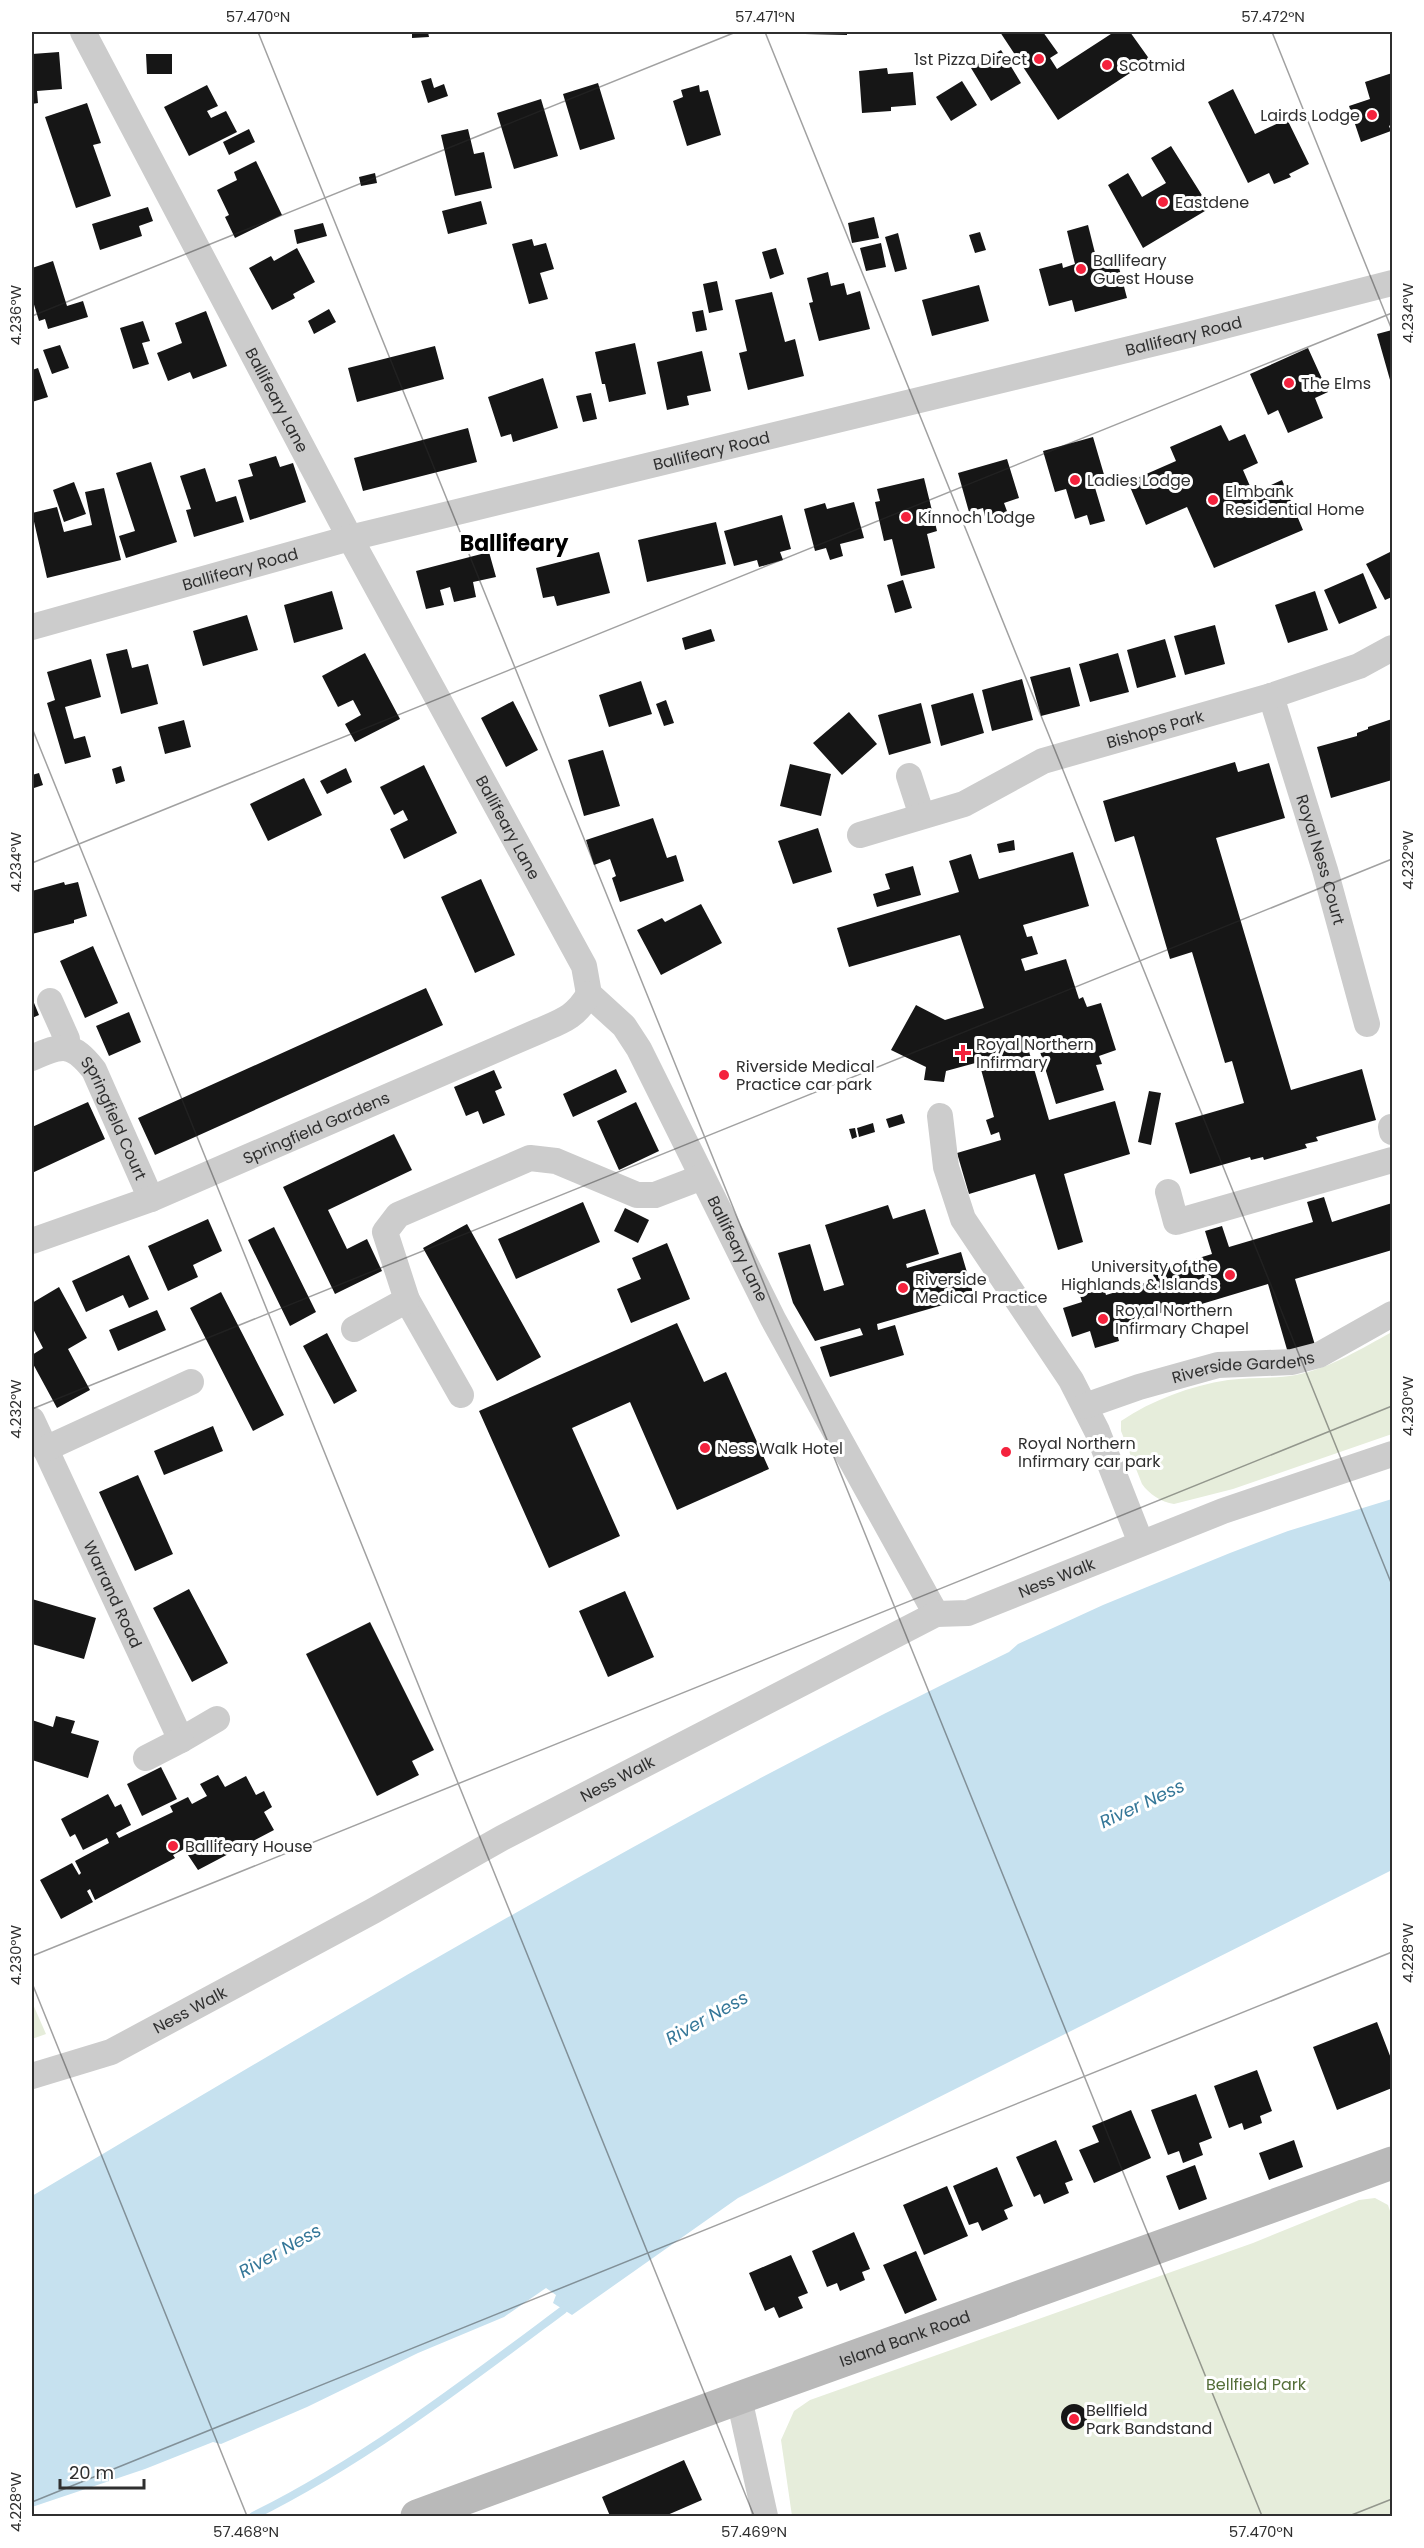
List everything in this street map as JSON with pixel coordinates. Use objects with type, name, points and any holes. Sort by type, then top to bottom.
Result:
[{"type":"main road","name":"Island Bank Road","points":[[417,2517],[739,2398],[1392,2163]]},
{"type":"street","name":"Ballifeary Lane","points":[[83,32],[350,538],[584,966],[589,994],[624,1026],[634,1041],[773,1319],[936,1614]]},
{"type":"street","name":"Ballifeary Road","points":[[32,627],[350,538],[1392,283]]},
{"type":"street","name":"Bishops Park","points":[[860,835],[964,804],[1043,761],[1271,696],[1359,666],[1392,648]]},
{"type":"street","name":"Royal Ness Court","points":[[1271,696],[1325,870],[1367,1024]]},
{"type":"street","points":[[909,776],[921,816]]},
{"type":"street","name":"Springfield Gardens","points":[[32,1241],[151,1199],[569,1018],[580,1009],[589,994]]},
{"type":"street","name":"Springfield Court","points":[[51,1000],[67,1039],[67,1047]]},
{"type":"street","name":"Springfield Court","points":[[32,1058],[53,1048],[67,1047],[81,1053],[94,1070],[151,1199]]},
{"type":"street","points":[[940,1116],[946,1167],[963,1219],[1071,1380],[1085,1406],[1141,1543]]},
{"type":"street","points":[[461,1395],[407,1300],[385,1232],[398,1215],[531,1158],[556,1161],[637,1195],[655,1195],[702,1177]]},
{"type":"street","points":[[1167,1191],[1176,1222],[1392,1160]]},
{"type":"street","points":[[354,1329],[407,1300]]},
{"type":"street","name":"Riverside Gardens","points":[[1085,1406],[1139,1387],[1218,1365],[1292,1362],[1319,1355],[1392,1314]]},
{"type":"street","points":[[45,1449],[191,1382]]},
{"type":"street","name":"Warrand Road","points":[[32,1420],[181,1740]]},
{"type":"street","name":"Ness Walk","points":[[32,2076],[111,2052],[374,1911],[502,1838],[936,1614],[968,1613],[1223,1511],[1392,1454]]},
{"type":"street","points":[[146,1758],[217,1719]]},
{"type":"street","points":[[739,2398],[765,2517]]},
{"type":"green space","points":[[1392,1332],[1392,1434],[1233,1489],[1174,1504],[1156,1497],[1142,1484],[1121,1431],[1121,1421],[1133,1413],[1172,1395],[1214,1383],[1236,1379],[1296,1375],[1322,1368]]},
{"type":"green space","points":[[32,2002],[46,2034],[32,2039]]},
{"type":"green space","name":"Bellfield Park","points":[[1375,2198],[1388,2205],[1392,2217],[1392,2516],[792,2516],[781,2440],[794,2411],[810,2400],[1253,2243],[1359,2200]]},
{"type":"water","name":"River Ness","points":[[1392,1499],[1392,1870],[738,2198],[572,2315],[553,2303],[556,2295],[546,2288],[504,2317],[418,2353],[307,2407],[221,2444],[213,2442],[145,2469],[32,2507],[32,2196],[393,1983],[637,1845],[884,1714],[1009,1652],[1018,1644],[1103,1605],[1230,1553],[1288,1531]]},
{"type":"building","points":[[412,32],[428,32],[429,37],[412,38]]},
{"type":"building","points":[[805,32],[847,32],[847,35],[805,34]]},
{"type":"building","points":[[1000,32],[1043,32],[1058,53],[1050,58],[1057,69],[1114,32],[1130,32],[1150,60],[1058,120]]},
{"type":"building","points":[[1001,50],[1021,83],[991,101],[971,68]]},
{"type":"building","points":[[59,52],[62,89],[37,91],[38,103],[32,104],[32,54]]},
{"type":"building","points":[[146,54],[172,54],[172,74],[147,74]]},
{"type":"building","points":[[887,68],[888,74],[913,72],[916,105],[891,107],[891,111],[862,113],[859,71]]},
{"type":"building","name":"Lairds Lodge","points":[[1392,73],[1392,124],[1389,126],[1391,131],[1361,142],[1349,106],[1370,99],[1365,82]]},
{"type":"building","points":[[431,78],[434,88],[444,84],[448,96],[428,103],[421,81]]},
{"type":"building","points":[[962,81],[977,105],[951,121],[936,97]]},
{"type":"building","points":[[598,83],[615,139],[580,150],[563,94]]},
{"type":"building","points":[[207,85],[218,106],[207,111],[211,118],[226,111],[237,132],[189,156],[164,107]]},
{"type":"building","points":[[699,85],[700,92],[708,90],[721,135],[687,146],[673,101],[683,97],[681,90]]},
{"type":"building","points":[[1233,89],[1255,134],[1287,119],[1309,164],[1289,174],[1291,177],[1274,184],[1269,173],[1248,183],[1208,102]]},
{"type":"building","points":[[541,99],[558,156],[514,169],[497,113]]},
{"type":"building","points":[[87,103],[101,143],[93,145],[111,196],[76,208],[45,117]]},
{"type":"building","points":[[249,129],[255,142],[229,155],[223,142]]},
{"type":"building","points":[[468,129],[474,154],[484,152],[492,188],[455,196],[441,135]]},
{"type":"building","name":"Eastdene","points":[[1171,146],[1210,208],[1143,248],[1108,185],[1128,173],[1142,197],[1166,183],[1151,158]]},
{"type":"building","points":[[256,161],[282,215],[235,238],[225,217],[229,215],[217,190],[237,180],[234,172]]},
{"type":"building","points":[[375,173],[377,183],[361,186],[359,177]]},
{"type":"building","points":[[481,201],[487,224],[448,234],[442,211]]},
{"type":"building","points":[[148,207],[153,221],[139,226],[142,236],[100,250],[92,224]]},
{"type":"building","points":[[874,217],[879,238],[852,243],[848,223]]},
{"type":"building","points":[[323,223],[327,236],[297,244],[294,230]]},
{"type":"building","name":"Ballifeary Guest House","points":[[1088,225],[1097,261],[1116,256],[1127,298],[1075,312],[1072,300],[1049,306],[1039,269],[1062,263],[1063,268],[1075,264],[1067,231]]},
{"type":"building","points":[[980,232],[986,250],[975,253],[969,235]]},
{"type":"building","points":[[898,233],[907,269],[895,272],[885,237]]},
{"type":"building","points":[[532,239],[534,246],[546,243],[554,269],[540,273],[548,299],[529,304],[512,244]]},
{"type":"building","points":[[881,243],[886,267],[866,271],[860,248]]},
{"type":"building","points":[[297,248],[315,282],[293,294],[295,298],[272,310],[249,268],[271,256],[274,261]]},
{"type":"building","points":[[776,248],[784,274],[770,279],[762,252]]},
{"type":"building","points":[[53,261],[67,306],[83,301],[88,317],[48,329],[45,319],[39,321],[32,298],[32,268]]},
{"type":"building","points":[[828,272],[831,286],[844,283],[847,295],[860,291],[870,329],[819,341],[809,303],[813,302],[807,278]]},
{"type":"building","points":[[717,281],[723,310],[709,313],[703,284]]},
{"type":"building","points":[[979,285],[989,321],[932,336],[922,300]]},
{"type":"building","points":[[772,292],[785,342],[795,339],[804,376],[748,390],[739,353],[747,351],[735,300]]},
{"type":"building","points":[[329,309],[336,322],[314,334],[308,321]]},
{"type":"building","points":[[703,310],[707,330],[696,332],[692,312]]},
{"type":"building","points":[[206,311],[227,366],[193,379],[190,372],[168,381],[157,353],[182,343],[175,323]]},
{"type":"building","points":[[143,321],[150,341],[142,343],[149,364],[133,369],[120,328]]},
{"type":"building","points":[[1392,330],[1392,387],[1377,334]]},
{"type":"building","points":[[635,343],[646,394],[609,402],[605,384],[602,384],[595,352]]},
{"type":"building","points":[[60,345],[69,368],[52,374],[43,350]]},
{"type":"building","points":[[435,346],[444,379],[357,402],[348,368]]},
{"type":"building","name":"The Elms","points":[[1308,348],[1328,392],[1315,398],[1323,418],[1288,433],[1278,410],[1268,415],[1250,374]]},
{"type":"building","points":[[702,351],[711,391],[687,396],[689,405],[667,410],[657,362]]},
{"type":"building","points":[[38,368],[48,397],[32,402],[32,370]]},
{"type":"building","points":[[543,378],[558,428],[513,442],[511,434],[501,437],[488,397]]},
{"type":"building","points":[[591,393],[597,419],[583,422],[576,396]]},
{"type":"building","name":"Elmbank Residential Home","points":[[1221,425],[1229,441],[1245,434],[1258,463],[1243,470],[1253,493],[1282,480],[1303,530],[1214,568],[1187,507],[1146,525],[1128,482],[1176,461],[1170,447]]},
{"type":"building","points":[[468,428],[477,462],[363,491],[354,458]]},
{"type":"building","name":"Ladies Lodge","points":[[1093,437],[1105,478],[1093,481],[1105,521],[1090,525],[1087,515],[1075,519],[1066,489],[1055,492],[1043,451]]},
{"type":"building","points":[[276,456],[280,467],[293,463],[306,502],[250,520],[238,480],[253,476],[249,464]]},
{"type":"building","points":[[1007,459],[1019,498],[1004,503],[1008,514],[986,521],[983,508],[969,512],[958,473]]},
{"type":"building","points":[[151,462],[177,542],[126,558],[119,536],[135,531],[116,473]]},
{"type":"building","points":[[205,468],[216,502],[236,496],[244,522],[194,537],[186,510],[191,509],[180,476]]},
{"type":"building","name":"Kinnoch Lodge","points":[[924,478],[937,531],[927,534],[935,568],[901,576],[892,539],[884,541],[875,502],[880,501],[877,489]]},
{"type":"building","points":[[74,482],[86,514],[64,522],[53,490]]},
{"type":"building","points":[[104,488],[121,560],[47,578],[32,513],[57,507],[64,532],[92,525],[85,492]]},
{"type":"building","points":[[854,502],[864,538],[840,544],[843,556],[830,560],[826,548],[815,551],[804,509],[825,503],[827,509]]},
{"type":"building","points":[[782,515],[791,549],[780,552],[783,560],[759,567],[757,560],[734,566],[724,531]]},
{"type":"building","points":[[716,522],[726,564],[647,582],[638,540]]},
{"type":"building","points":[[1392,551],[1392,597],[1385,600],[1366,564]]},
{"type":"building","points":[[489,552],[496,577],[473,582],[476,597],[454,602],[450,587],[440,590],[444,605],[426,609],[416,571]]},
{"type":"building","points":[[599,552],[610,593],[557,606],[554,596],[543,598],[536,568]]},
{"type":"building","points":[[1363,573],[1377,608],[1339,624],[1324,590]]},
{"type":"building","points":[[903,580],[912,608],[895,613],[887,585]]},
{"type":"building","points":[[332,591],[343,629],[294,643],[284,605]]},
{"type":"building","points":[[1315,591],[1328,630],[1288,643],[1275,605]]},
{"type":"building","points":[[247,615],[258,650],[203,666],[193,631]]},
{"type":"building","points":[[1215,625],[1225,664],[1185,675],[1174,636]]},
{"type":"building","points":[[711,629],[715,641],[685,650],[682,638]]},
{"type":"building","points":[[1165,639],[1176,677],[1137,688],[1127,650]]},
{"type":"building","points":[[127,649],[132,668],[148,664],[158,704],[121,714],[106,654]]},
{"type":"building","points":[[365,653],[400,719],[355,742],[345,724],[361,715],[353,700],[338,707],[322,676]]},
{"type":"building","points":[[1118,653],[1129,692],[1090,702],[1079,664]]},
{"type":"building","points":[[91,659],[101,697],[65,707],[74,739],[85,736],[91,757],[65,764],[47,703],[55,700],[47,672]]},
{"type":"building","points":[[1070,667],[1080,706],[1041,716],[1030,677]]},
{"type":"building","points":[[1022,679],[1033,720],[992,731],[982,690]]},
{"type":"building","points":[[641,681],[652,714],[609,727],[599,695]]},
{"type":"building","points":[[973,693],[984,733],[941,746],[931,705]]},
{"type":"building","points":[[666,700],[674,723],[664,726],[656,704]]},
{"type":"building","points":[[513,701],[538,750],[506,767],[481,718]]},
{"type":"building","points":[[921,703],[931,743],[889,755],[878,715]]},
{"type":"building","points":[[849,712],[877,744],[842,775],[813,743]]},
{"type":"building","points":[[1392,719],[1392,780],[1331,798],[1317,747],[1357,736],[1357,733],[1368,727]]},
{"type":"building","points":[[184,720],[191,747],[165,754],[158,727]]},
{"type":"building","points":[[603,750],[620,806],[584,816],[568,760]]},
{"type":"building","points":[[1235,762],[1238,772],[1269,763],[1285,818],[1216,838],[1291,1090],[1362,1069],[1376,1120],[1316,1137],[1318,1141],[1305,1144],[1307,1148],[1264,1160],[1263,1157],[1251,1160],[1250,1157],[1190,1174],[1175,1123],[1244,1103],[1232,1061],[1225,1063],[1192,952],[1170,959],[1134,836],[1115,842],[1103,801]]},
{"type":"building","points":[[790,764],[831,774],[821,816],[780,806]]},
{"type":"building","points":[[424,765],[457,833],[404,859],[390,829],[408,820],[403,810],[394,815],[380,787]]},
{"type":"building","points":[[121,766],[125,781],[116,784],[112,769]]},
{"type":"building","points":[[346,768],[352,782],[327,794],[320,781]]},
{"type":"building","points":[[39,773],[43,785],[34,788],[32,775]]},
{"type":"building","points":[[304,778],[322,815],[268,841],[250,804]]},
{"type":"building","points":[[653,818],[667,858],[676,855],[684,881],[620,902],[612,878],[616,876],[610,859],[594,865],[586,840]]},
{"type":"building","points":[[818,828],[832,872],[793,884],[778,841]]},
{"type":"building","points":[[1014,840],[1015,850],[999,853],[997,844]]},
{"type":"building","name":"Royal Northern Infirmary","points":[[1073,852],[1089,906],[1023,925],[1027,937],[1032,936],[1038,954],[1021,959],[1025,971],[1066,959],[1079,999],[1083,997],[1087,1007],[1101,1003],[1116,1050],[1099,1056],[1102,1064],[1096,1065],[1104,1090],[1056,1104],[1038,1045],[1028,1048],[1049,1120],[1115,1101],[1130,1154],[1064,1174],[1083,1242],[1058,1250],[1035,1174],[969,1194],[957,1153],[1001,1140],[999,1132],[991,1135],[986,1120],[994,1117],[979,1062],[946,1071],[944,1082],[924,1080],[926,1067],[891,1050],[916,1005],[945,1020],[984,1008],[960,935],[849,967],[837,928],[959,892],[949,861],[971,854],[979,879]]},
{"type":"building","points":[[913,866],[921,895],[877,907],[873,894],[890,889],[885,874]]},
{"type":"building","points":[[481,879],[515,955],[475,973],[441,897]]},
{"type":"building","points":[[64,882],[65,885],[78,882],[87,916],[74,920],[74,923],[32,934],[32,891]]},
{"type":"building","points":[[701,904],[722,943],[661,975],[637,930],[662,918],[665,922]]},
{"type":"building","points":[[93,946],[118,1003],[85,1018],[60,961]]},
{"type":"building","points":[[426,988],[443,1025],[155,1155],[138,1118]]},
{"type":"building","points":[[32,998],[39,1015],[32,1018]]},
{"type":"building","points":[[129,1012],[141,1042],[109,1056],[96,1026]]},
{"type":"building","points":[[616,1069],[627,1092],[573,1117],[563,1094]]},
{"type":"building","points":[[494,1070],[502,1088],[495,1091],[505,1115],[483,1124],[478,1111],[466,1116],[454,1087]]},
{"type":"building","points":[[1149,1091],[1161,1093],[1151,1145],[1138,1142]]},
{"type":"building","points":[[88,1102],[105,1139],[32,1173],[32,1127]]},
{"type":"building","points":[[636,1102],[659,1151],[619,1170],[597,1121]]},
{"type":"building","points":[[902,1114],[905,1123],[889,1128],[886,1119]]},
{"type":"building","points":[[873,1123],[875,1132],[859,1137],[857,1128]]},
{"type":"building","points":[[855,1128],[857,1137],[852,1139],[849,1129]]},
{"type":"building","points":[[394,1134],[412,1170],[328,1210],[347,1249],[367,1239],[382,1271],[335,1294],[283,1187]]},
{"type":"building","name":"University of the Highlands & Islands","points":[[1324,1197],[1332,1222],[1392,1203],[1392,1250],[1295,1279],[1315,1345],[1288,1353],[1268,1284],[1165,1315],[1164,1312],[1115,1326],[1119,1341],[1095,1348],[1090,1331],[1072,1337],[1063,1308],[1082,1302],[1078,1289],[1102,1282],[1106,1295],[1155,1280],[1152,1272],[1212,1254],[1205,1231],[1222,1226],[1229,1247],[1313,1222],[1307,1202]]},
{"type":"building","points":[[583,1202],[600,1242],[516,1279],[498,1239]]},
{"type":"building","name":"Riverside Medical Practice","points":[[888,1205],[893,1219],[925,1209],[939,1254],[906,1264],[907,1268],[961,1252],[974,1296],[877,1324],[878,1330],[895,1325],[904,1355],[830,1377],[820,1347],[863,1335],[860,1328],[815,1341],[793,1303],[778,1253],[810,1244],[824,1291],[844,1285],[825,1225]]},
{"type":"building","points":[[625,1208],[649,1220],[638,1243],[614,1231]]},
{"type":"building","points":[[208,1219],[222,1251],[193,1265],[198,1277],[168,1291],[148,1246]]},
{"type":"building","points":[[467,1224],[541,1357],[497,1381],[423,1248]]},
{"type":"building","points":[[274,1227],[316,1312],[290,1326],[248,1240]]},
{"type":"building","points":[[667,1243],[690,1299],[631,1323],[617,1289],[641,1279],[632,1258]]},
{"type":"building","points":[[129,1255],[149,1299],[129,1308],[123,1295],[86,1312],[72,1281]]},
{"type":"building","points":[[59,1287],[87,1338],[68,1349],[90,1390],[57,1408],[32,1362],[32,1355],[43,1348],[32,1327],[32,1303]]},
{"type":"building","points":[[221,1292],[284,1415],[253,1431],[190,1308]]},
{"type":"building","points":[[157,1310],[166,1330],[118,1351],[109,1330]]},
{"type":"building","name":"Ness Walk Hotel","points":[[677,1323],[704,1382],[726,1372],[769,1469],[677,1510],[630,1402],[572,1428],[620,1536],[549,1568],[479,1411]]},
{"type":"building","points":[[327,1333],[357,1391],[334,1404],[303,1346]]},
{"type":"building","points":[[213,1426],[223,1451],[164,1475],[154,1451]]},
{"type":"building","points":[[138,1475],[173,1554],[135,1571],[99,1492]]},
{"type":"building","points":[[189,1589],[228,1663],[192,1682],[153,1608]]},
{"type":"building","points":[[625,1591],[654,1657],[608,1677],[579,1611]]},
{"type":"building","points":[[32,1599],[96,1618],[84,1659],[32,1644]]},
{"type":"building","points":[[370,1622],[434,1750],[412,1761],[419,1775],[377,1796],[306,1654]]},
{"type":"building","points":[[56,1716],[75,1721],[71,1733],[99,1741],[88,1778],[32,1760],[32,1720],[53,1727]]},
{"type":"building","points":[[161,1767],[177,1799],[142,1816],[127,1784]]},
{"type":"building","name":"Ballifeary House","points":[[218,1775],[225,1787],[246,1776],[256,1795],[264,1791],[272,1807],[264,1812],[274,1830],[198,1870],[184,1849],[173,1855],[175,1858],[95,1900],[90,1889],[87,1891],[93,1902],[61,1919],[40,1880],[72,1863],[79,1875],[81,1873],[75,1861],[109,1843],[107,1838],[83,1850],[75,1834],[70,1837],[61,1819],[108,1794],[115,1807],[121,1804],[131,1825],[116,1833],[119,1838],[173,1812],[170,1806],[188,1797],[192,1804],[207,1796],[200,1784]]},
{"type":"building","points":[[1377,2022],[1392,2061],[1392,2088],[1337,2110],[1313,2047]]},
{"type":"building","points":[[1257,2070],[1272,2111],[1260,2116],[1262,2123],[1244,2130],[1242,2123],[1229,2128],[1214,2086]]},
{"type":"building","points":[[1196,2094],[1212,2138],[1199,2143],[1203,2155],[1183,2163],[1179,2151],[1168,2155],[1151,2110]]},
{"type":"building","points":[[1131,2110],[1151,2158],[1094,2183],[1079,2150],[1099,2142],[1092,2126]]},
{"type":"building","points":[[1056,2140],[1073,2180],[1065,2183],[1069,2193],[1044,2204],[1040,2194],[1034,2197],[1016,2157]]},
{"type":"building","points":[[1294,2140],[1303,2167],[1269,2180],[1259,2153]]},
{"type":"building","points":[[1195,2165],[1207,2199],[1179,2210],[1166,2176]]},
{"type":"building","points":[[997,2167],[1013,2206],[1004,2210],[1008,2219],[982,2231],[978,2222],[969,2225],[953,2186]]},
{"type":"building","points":[[947,2186],[968,2236],[924,2255],[903,2205]]},
{"type":"building","points":[[854,2232],[870,2269],[862,2272],[865,2280],[840,2291],[837,2283],[827,2287],[812,2251]]},
{"type":"building","points":[[916,2251],[937,2300],[905,2314],[883,2265]]},
{"type":"building","points":[[791,2255],[808,2293],[798,2297],[803,2308],[779,2318],[774,2307],[765,2311],[749,2273]]},
{"type":"building","name":"Bellfield Park Bandstand","points":[[1074,2404],[1083,2408],[1087,2417],[1083,2426],[1074,2430],[1065,2426],[1061,2417],[1065,2408]]},
{"type":"building","points":[[684,2460],[702,2500],[665,2516],[610,2516],[602,2497]]},
{"type":"waterway","points":[[253,2516],[374,2446],[488,2366],[563,2310],[569,2301]]},
{"type":"place","name":"1st Pizza Direct","points":[[1039,59]]},
{"type":"place","name":"Scotmid","points":[[1107,65]]},
{"type":"place","name":"Lairds Lodge","points":[[1372,115]]},
{"type":"place","name":"Eastdene","points":[[1163,202]]},
{"type":"place","name":"Ballifeary Guest House","points":[[1081,269]]},
{"type":"place","name":"The Elms","points":[[1289,383]]},
{"type":"place","name":"Ladies Lodge","points":[[1075,480]]},
{"type":"place","name":"Elmbank Residential Home","points":[[1213,500]]},
{"type":"place","name":"Kinnoch Lodge","points":[[906,517]]},
{"type":"place","name":"Royal Northern Infirmary","points":[[963,1053]]},
{"type":"place","name":"Riverside Medical Practice car park","points":[[724,1075]]},
{"type":"place","name":"University of the Highlands & Islands","points":[[1230,1275]]},
{"type":"place","name":"Riverside Medical Practice","points":[[903,1288]]},
{"type":"place","name":"Royal Northern Infirmary Chapel","points":[[1103,1319]]},
{"type":"place","name":"Ness Walk Hotel","points":[[705,1448]]},
{"type":"place","name":"Royal Northern Infirmary car park","points":[[1006,1452]]},
{"type":"place","name":"Ballifeary House","points":[[173,1846]]},
{"type":"place","name":"Bellfield Park Bandstand","points":[[1074,2419]]},
{"type":"district","name":"Ballifeary","points":[[514,543]]}]
